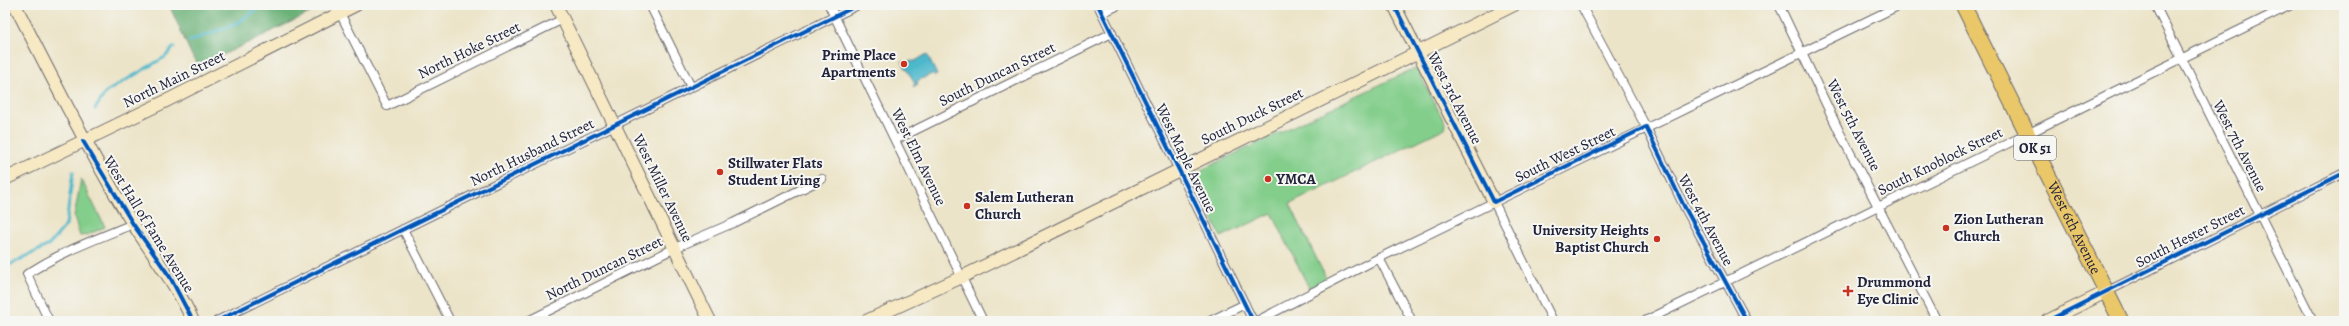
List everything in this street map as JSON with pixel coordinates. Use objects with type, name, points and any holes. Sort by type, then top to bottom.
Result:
[{"type":"highway","name":"West 6th Avenue","points":[[1963,5],[2121,321]]},
{"type":"main road","name":"West Hall of Fame Avenue","points":[[15,5],[84,141],[133,224],[170,277],[193,321]]},
{"type":"main road","name":"North Main Street","points":[[5,179],[356,5]]},
{"type":"main road","name":"West Miller Avenue","points":[[556,5],[710,321]]},
{"type":"main road","name":"West 3rd Avenue","points":[[1394,5],[1494,202]]},
{"type":"main road","name":"South Duck Street","points":[[866,321],[962,277],[1514,5]]},
{"type":"main road","name":"South Hester Street","points":[[2047,321],[2106,292]]},
{"type":"street","points":[[650,5],[691,88]]},
{"type":"street","name":"West Elm Avenue","points":[[829,5],[983,321]]},
{"type":"street","name":"North Husband Street","points":[[217,321],[858,5]]},
{"type":"street","name":"West Maple Avenue","points":[[1098,5],[1253,321]]},
{"type":"street","points":[[1102,13],[1119,5]]},
{"type":"street","name":"West 4th Avenue","points":[[1581,5],[1646,128],[1684,206],[1747,321]]},
{"type":"street","name":"West 5th Avenue","points":[[1778,5],[1802,51],[1839,131],[1937,321]]},
{"type":"street","name":"South West Street","points":[[1257,321],[1379,258],[1802,51],[1900,5]]},
{"type":"street","name":"West 7th Avenue","points":[[2155,5],[2313,321]]},
{"type":"street","name":"South Knoblock Street","points":[[1645,321],[2291,5]]},
{"type":"street","name":"North Hoke Street","points":[[340,13],[387,106],[563,19]]},
{"type":"street","name":"South Duncan Street","points":[[895,140],[1112,33]]},
{"type":"street","name":"South Hester Street","points":[[2106,292],[2344,173]]},
{"type":"street","name":"North Duncan Street","points":[[528,321],[675,248],[720,229],[822,179]]},
{"type":"street","name":"West 3rd Avenue","points":[[1494,202],[1554,321]]},
{"type":"street","points":[[49,321],[27,274],[56,256],[133,224]]},
{"type":"street","points":[[403,229],[450,321]]},
{"type":"street","points":[[1379,258],[1412,321]]},
{"type":"street","points":[[1210,321],[1245,304]]},
{"type":"green space","points":[[179,5],[326,5],[200,66],[192,56],[171,9]]},
{"type":"green space","name":"YMCA","points":[[1413,69],[1418,71],[1446,125],[1445,128],[1290,204],[1327,280],[1309,288],[1272,213],[1221,237],[1194,181],[1201,170]]},
{"type":"green space","points":[[81,179],[105,227],[87,235],[80,236],[74,217]]},
{"type":"water","points":[[927,54],[937,75],[934,76],[932,74],[917,81],[918,84],[913,87],[915,83],[902,62],[915,61]]},
{"type":"waterway","points":[[190,41],[236,24],[263,5]]},
{"type":"waterway","points":[[95,109],[106,92],[165,57],[174,47]]},
{"type":"waterway","points":[[5,267],[49,245],[66,225],[73,172]]},
{"type":"cycle path","points":[[217,321],[858,5]]},
{"type":"cycle path","points":[[1098,5],[1253,321]]},
{"type":"cycle path","points":[[1394,5],[1494,202],[1646,127],[1684,206],[1747,321]]},
{"type":"cycle path","points":[[83,141],[133,224],[170,277],[193,321]]},
{"type":"cycle path","points":[[2047,321],[2344,173]]},
{"type":"place","name":"Prime Place Apartments","points":[[904,64]]},
{"type":"place","name":"Stillwater Flats Student Living","points":[[720,172]]},
{"type":"place","name":"YMCA","points":[[1268,179]]},
{"type":"place","name":"Salem Lutheran Church","points":[[967,206]]},
{"type":"place","name":"Zion Lutheran Church","points":[[1946,228]]},
{"type":"place","name":"University Heights Baptist Church","points":[[1657,239]]},
{"type":"place","name":"Drummond Eye Clinic","points":[[1848,291]]}]
